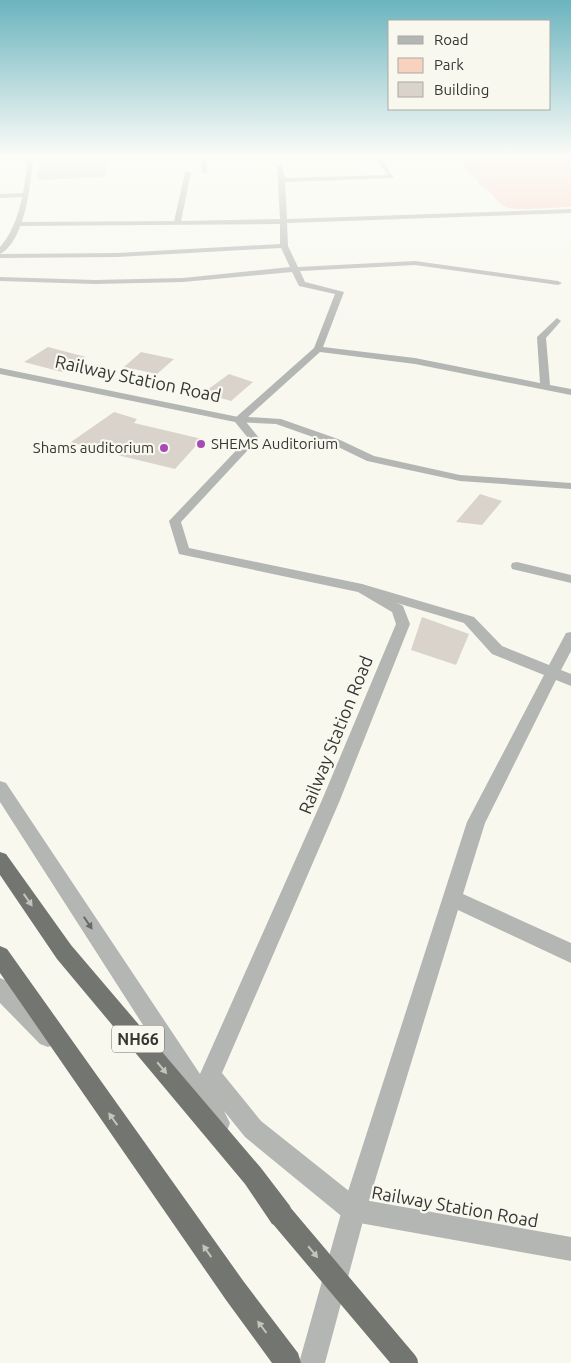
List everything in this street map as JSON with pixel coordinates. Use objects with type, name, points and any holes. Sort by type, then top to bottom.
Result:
[{"type":"highway","name":"NH66","points":[[0,860],[64,952],[253,1176],[282,1215],[406,1363]]},
{"type":"highway","points":[[0,956],[68,1056],[288,1363]]},
{"type":"street","points":[[0,252],[13,237],[17,219]]},
{"type":"street","points":[[177,223],[178,219]]},
{"type":"street","points":[[239,420],[318,349],[332,317],[340,292],[302,284],[284,246],[284,219]]},
{"type":"street","points":[[16,224],[284,222],[401,219]]},
{"type":"street","points":[[0,242],[9,242]]},
{"type":"street","points":[[0,256],[118,255],[284,246]]},
{"type":"street","points":[[0,278],[95,282],[183,280],[295,269],[415,263],[558,283]]},
{"type":"street","points":[[545,387],[541,337],[557,321]]},
{"type":"street","points":[[318,349],[416,361],[571,392]]},
{"type":"street","name":"Railway Station Road","points":[[0,371],[239,420],[254,438],[175,522],[183,551],[362,588],[398,609],[403,624],[331,800],[210,1075],[253,1129],[354,1210],[571,1249]]},
{"type":"street","points":[[239,420],[277,420],[334,441],[371,459],[460,478],[571,486]]},
{"type":"street","points":[[517,566],[571,579]]},
{"type":"street","points":[[362,588],[469,620],[497,650],[571,680]]},
{"type":"street","points":[[312,1363],[354,1210],[476,822],[571,638]]},
{"type":"street","points":[[0,788],[253,1176]]},
{"type":"street","points":[[452,898],[571,953]]},
{"type":"street","points":[[0,988],[68,1056]]},
{"type":"building","points":[[48,347],[86,357],[62,372],[24,362]]},
{"type":"building","points":[[141,352],[174,359],[157,374],[124,367]]},
{"type":"building","points":[[229,374],[253,382],[231,401],[203,393]]},
{"type":"building","points":[[114,412],[137,419],[134,423],[202,439],[175,469],[109,453],[108,455],[71,442]]},
{"type":"building","points":[[480,494],[502,501],[482,525],[456,522]]},
{"type":"building","points":[[422,617],[469,634],[456,665],[411,650]]},
{"type":"place","name":"SHEMS Auditorium","points":[[201,444]]},
{"type":"place","name":"Shams auditorium","points":[[164,448]]}]
